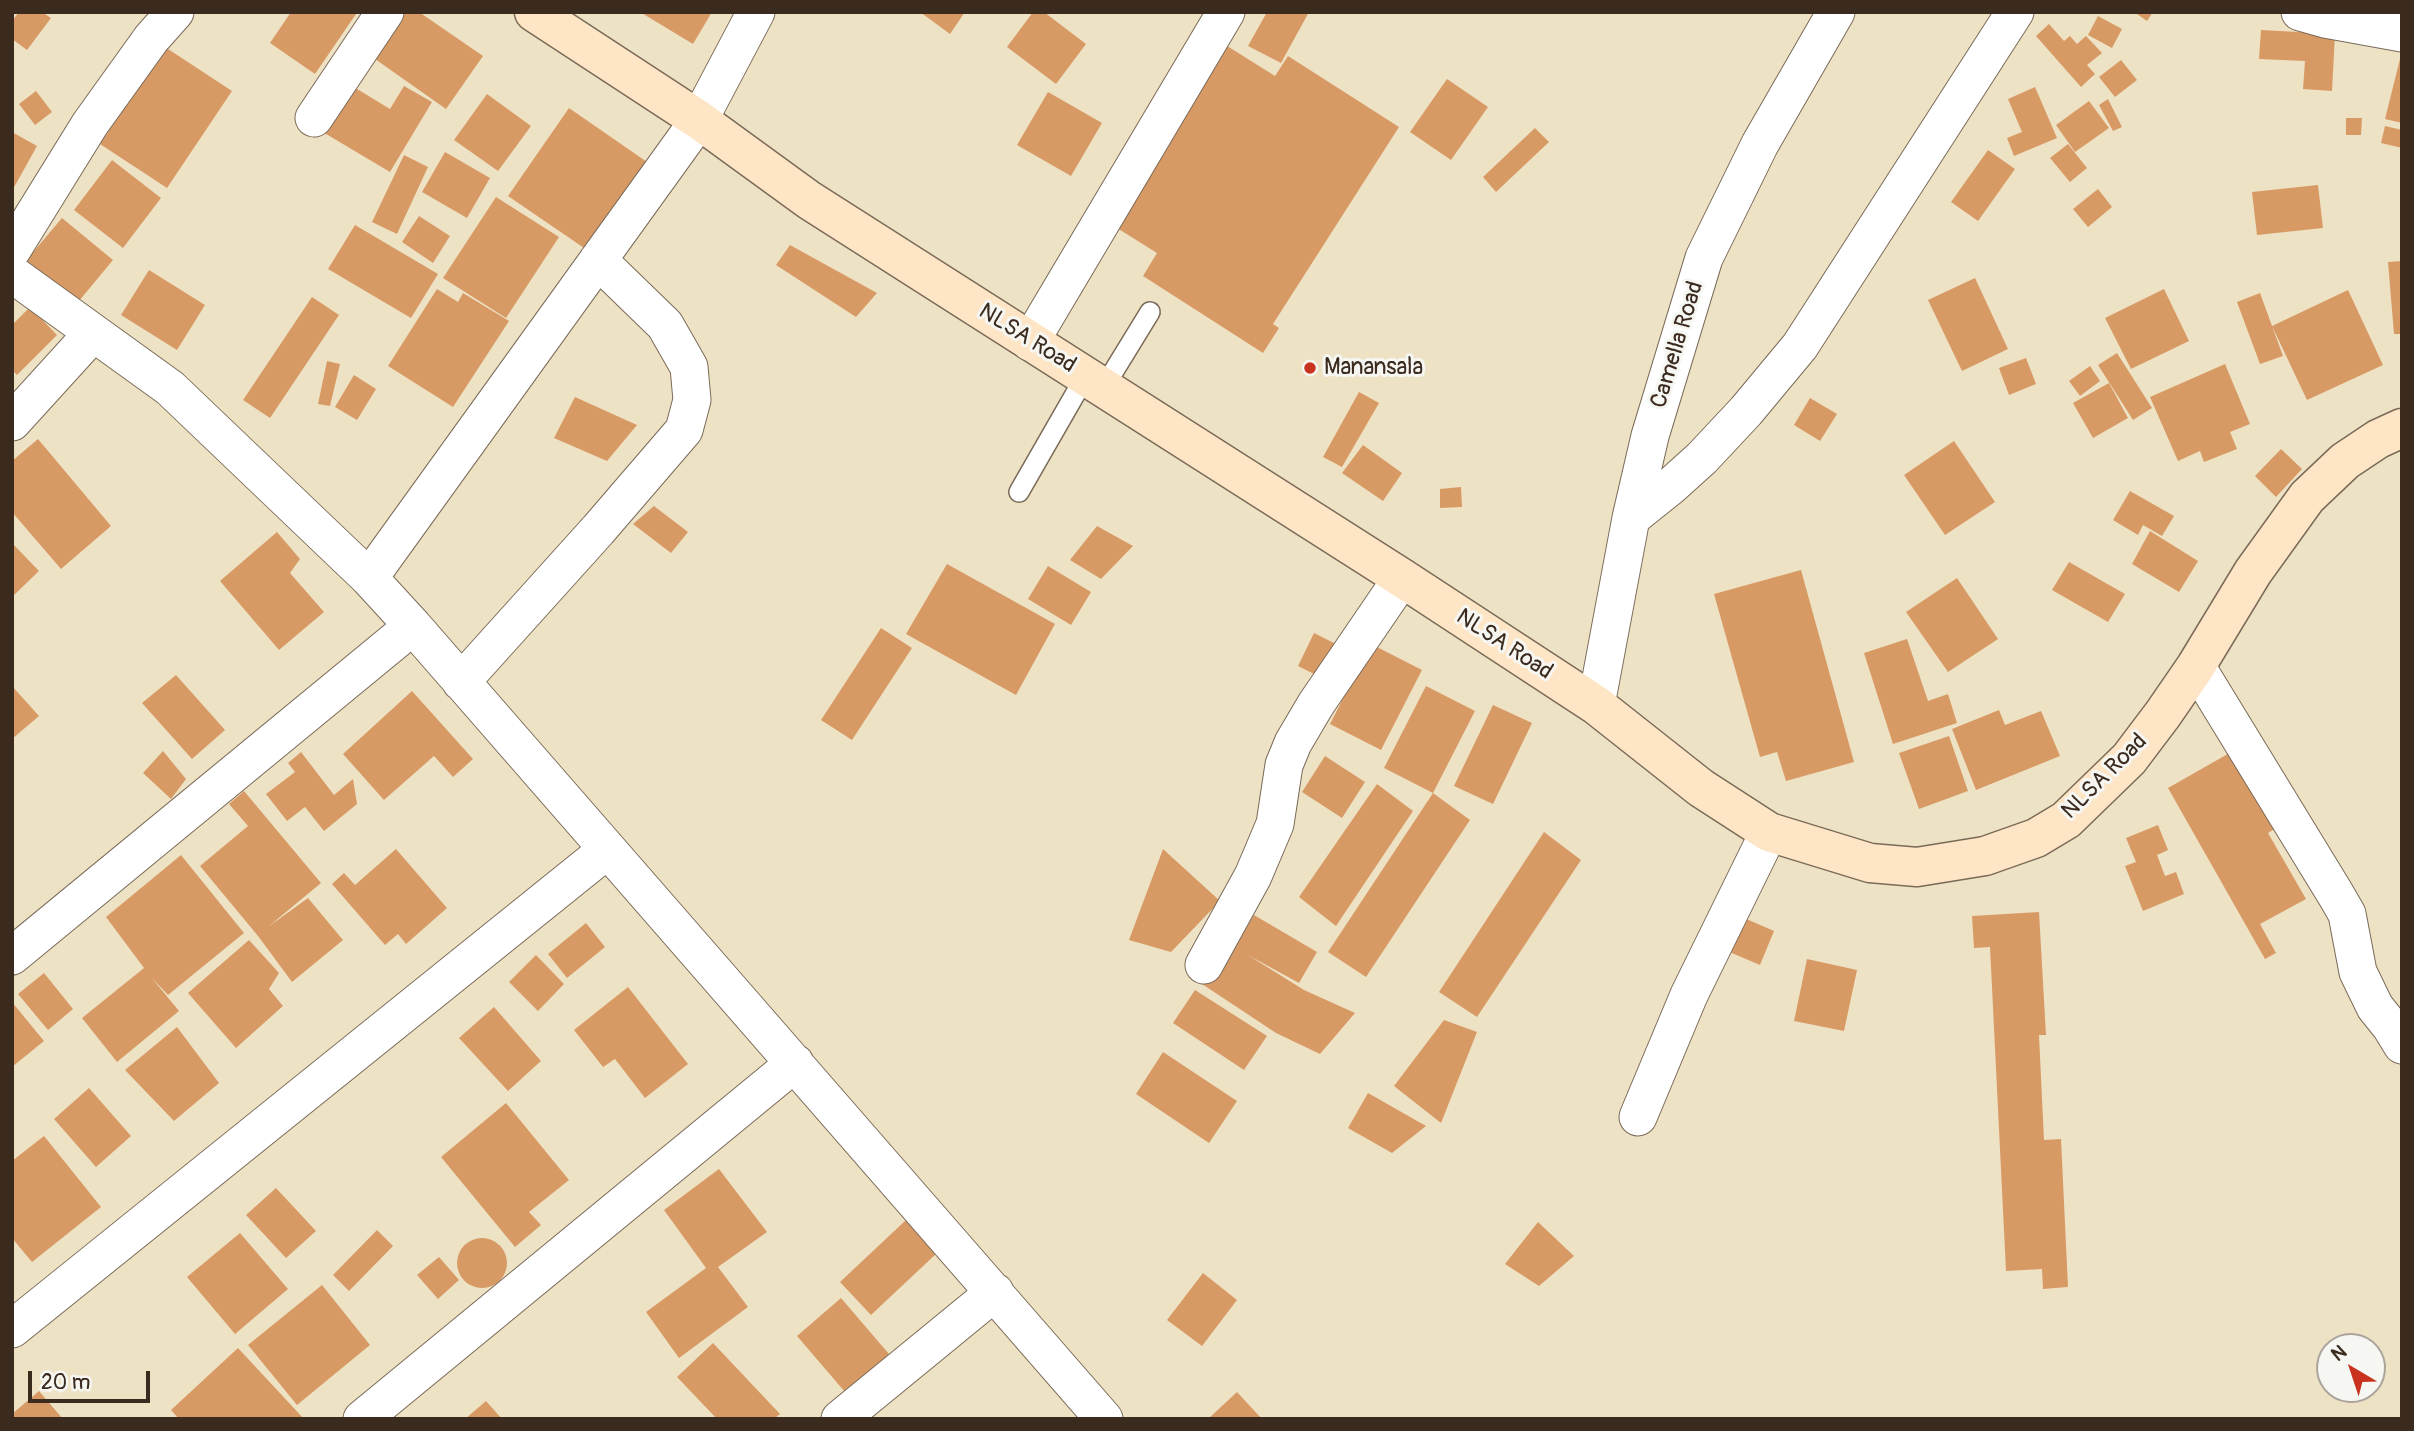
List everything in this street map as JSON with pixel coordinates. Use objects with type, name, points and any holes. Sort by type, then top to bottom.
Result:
[{"type":"main road","name":"NLSA Road","points":[[534,12],[699,120],[809,200],[1402,578],[1596,705],[1701,788],[1769,832],[1870,863],[1917,867],[1985,856],[2036,838],[2066,820],[2129,759],[2196,666],[2253,572],[2307,497],[2345,461],[2378,439],[2402,428]]},
{"type":"street","points":[[12,250],[90,124],[151,39],[175,12]]},
{"type":"street","points":[[314,118],[385,12]]},
{"type":"street","points":[[369,578],[699,120],[756,12]]},
{"type":"street","points":[[1030,341],[1226,12]]},
{"type":"street","name":"Camella Road","points":[[1596,705],[1631,518],[1650,436],[1704,258],[1760,144],[1836,12]]},
{"type":"street","points":[[1631,518],[1702,458],[1746,411],[1800,346],[2015,12]]},
{"type":"street","points":[[2300,12],[2402,33]]},
{"type":"street","points":[[461,682],[589,541],[684,430],[692,400],[688,367],[665,325],[598,260]]},
{"type":"street","points":[[12,274],[170,388],[369,578],[1104,1419]]},
{"type":"street","points":[[12,422],[93,333]]},
{"type":"street","points":[[1204,965],[1253,876],[1275,824],[1284,765],[1293,743],[1316,704],[1402,578]]},
{"type":"street","points":[[12,956],[413,626]]},
{"type":"street","points":[[2196,666],[2347,914],[2358,972],[2375,1007],[2402,1045]]},
{"type":"street","points":[[1638,1117],[1689,995],[1769,832]]},
{"type":"street","points":[[12,1329],[607,850]]},
{"type":"street","points":[[362,1419],[795,1063]]},
{"type":"street","points":[[840,1419],[995,1292]]},
{"type":"lane","points":[[1019,492],[1095,382],[1150,312]]},
{"type":"building","points":[[19,12],[42,12],[51,18],[27,50],[12,39],[12,21]]},
{"type":"building","points":[[291,12],[356,14],[315,74],[270,43]]},
{"type":"building","points":[[406,12],[419,12],[483,56],[446,109],[375,59]]},
{"type":"building","points":[[640,12],[712,12],[693,44]]},
{"type":"building","points":[[920,12],[965,12],[950,34]]},
{"type":"building","points":[[1033,12],[1044,12],[1086,44],[1056,84],[1007,47]]},
{"type":"building","points":[[1267,12],[1309,12],[1281,63],[1248,46]]},
{"type":"building","points":[[2134,12],[2153,12],[2147,21]]},
{"type":"building","points":[[2098,16],[2122,29],[2112,48],[2088,35]]},
{"type":"building","points":[[2049,24],[2064,41],[2070,36],[2077,44],[2086,36],[2102,53],[2087,65],[2095,74],[2081,87],[2036,36]]},
{"type":"building","points":[[2261,30],[2335,34],[2332,91],[2303,89],[2305,61],[2259,59]]},
{"type":"building","points":[[1224,44],[1275,76],[1288,56],[1399,127],[1273,324],[1279,328],[1263,353],[1143,276],[1157,253],[1109,223]]},
{"type":"building","points":[[165,47],[232,91],[167,188],[100,144]]},
{"type":"building","points":[[2402,56],[2402,123],[2385,119]]},
{"type":"building","points":[[2121,60],[2137,80],[2115,97],[2099,77]]},
{"type":"building","points":[[1447,79],[1488,107],[1451,160],[1410,132]]},
{"type":"building","points":[[344,81],[390,109],[404,86],[432,102],[390,172],[316,128]]},
{"type":"building","points":[[2035,87],[2057,138],[2014,156],[2007,138],[2022,132],[2008,99]]},
{"type":"building","points":[[36,91],[52,112],[35,125],[19,104]]},
{"type":"building","points":[[1048,92],[1102,123],[1071,176],[1017,145]]},
{"type":"building","points":[[487,94],[531,126],[498,171],[454,140]]},
{"type":"building","points":[[2108,99],[2122,127],[2113,131],[2099,105]]},
{"type":"building","points":[[2089,101],[2109,128],[2075,152],[2056,125]]},
{"type":"building","points":[[569,108],[647,162],[587,250],[508,196]]},
{"type":"building","points":[[2346,118],[2362,118],[2361,135],[2346,135]]},
{"type":"building","points":[[2385,126],[2402,130],[2402,148],[2381,143]]},
{"type":"building","points":[[1535,128],[1549,142],[1496,192],[1483,177]]},
{"type":"building","points":[[12,132],[37,146],[12,191]]},
{"type":"building","points":[[2068,144],[2087,168],[2070,182],[2050,158]]},
{"type":"building","points":[[1988,150],[2015,169],[1978,221],[1951,202]]},
{"type":"building","points":[[445,152],[490,178],[467,218],[422,192]]},
{"type":"building","points":[[404,155],[428,167],[397,234],[372,222]]},
{"type":"building","points":[[112,160],[161,198],[123,248],[74,210]]},
{"type":"building","points":[[2318,185],[2323,228],[2257,235],[2252,192]]},
{"type":"building","points":[[2098,189],[2112,207],[2088,227],[2073,209]]},
{"type":"building","points":[[496,197],[559,237],[506,318],[443,278]]},
{"type":"building","points":[[419,216],[450,236],[433,263],[402,242]]},
{"type":"building","points":[[62,218],[113,260],[74,307],[23,264]]},
{"type":"building","points":[[355,225],[438,274],[411,318],[328,269]]},
{"type":"building","points":[[790,245],[877,293],[856,317],[776,265]]},
{"type":"building","points":[[2402,261],[2402,334],[2394,334],[2388,262]]},
{"type":"building","points":[[149,270],[205,305],[177,350],[121,315]]},
{"type":"building","points":[[1975,278],[2008,349],[1962,371],[1928,300]]},
{"type":"building","points":[[437,289],[458,302],[463,293],[509,321],[453,407],[388,366]]},
{"type":"building","points":[[2164,289],[2189,341],[2131,369],[2105,318]]},
{"type":"building","points":[[2348,290],[2383,365],[2307,400],[2272,326]]},
{"type":"building","points":[[2260,293],[2283,356],[2260,364],[2237,302]]},
{"type":"building","points":[[312,297],[339,315],[270,418],[243,400]]},
{"type":"building","points":[[30,307],[57,335],[17,375],[12,370],[12,325]]},
{"type":"building","points":[[2117,353],[2152,408],[2133,420],[2098,365]]},
{"type":"building","points":[[2026,358],[2036,384],[2009,395],[1999,368]]},
{"type":"building","points":[[327,361],[340,364],[330,406],[318,404]]},
{"type":"building","points":[[2225,364],[2250,424],[2230,432],[2237,449],[2204,462],[2200,451],[2178,461],[2150,397]]},
{"type":"building","points":[[2090,366],[2100,381],[2080,396],[2069,381]]},
{"type":"building","points":[[354,375],[376,389],[357,420],[335,407]]},
{"type":"building","points":[[2109,383],[2128,418],[2093,438],[2073,403]]},
{"type":"building","points":[[1359,392],[1379,403],[1342,467],[1323,457]]},
{"type":"building","points":[[575,397],[637,425],[607,461],[554,438]]},
{"type":"building","points":[[1810,398],[1837,414],[1820,441],[1794,425]]},
{"type":"building","points":[[38,439],[111,526],[61,569],[12,512],[12,461]]},
{"type":"building","points":[[1954,441],[1995,502],[1945,535],[1904,475]]},
{"type":"building","points":[[1363,445],[1402,473],[1383,501],[1342,473]]},
{"type":"building","points":[[2281,449],[2302,469],[2276,497],[2255,476]]},
{"type":"building","points":[[1461,487],[1462,507],[1440,508],[1440,489]]},
{"type":"building","points":[[2130,491],[2174,516],[2162,536],[2143,525],[2138,535],[2113,520]]},
{"type":"building","points":[[654,506],[688,532],[671,553],[633,524]]},
{"type":"building","points":[[1097,526],[1133,546],[1101,579],[1070,560]]},
{"type":"building","points":[[2150,531],[2198,561],[2179,592],[2132,564]]},
{"type":"building","points":[[277,532],[300,559],[290,573],[324,612],[279,650],[220,581]]},
{"type":"building","points":[[12,543],[39,571],[12,597]]},
{"type":"building","points":[[2069,562],[2125,594],[2108,622],[2052,590]]},
{"type":"building","points":[[947,564],[1055,624],[1016,695],[906,634]]},
{"type":"building","points":[[1048,566],[1091,592],[1071,625],[1028,599]]},
{"type":"building","points":[[1801,570],[1854,762],[1786,781],[1777,752],[1760,757],[1714,594]]},
{"type":"building","points":[[1957,578],[1998,639],[1948,672],[1906,612]]},
{"type":"building","points":[[881,628],[912,648],[852,740],[821,720]]},
{"type":"building","points":[[1314,633],[1342,647],[1326,680],[1298,666]]},
{"type":"building","points":[[1907,639],[1928,701],[1948,694],[1957,723],[1893,744],[1864,653]]},
{"type":"building","points":[[1371,644],[1422,670],[1381,750],[1330,724]]},
{"type":"building","points":[[176,675],[225,730],[192,759],[142,703]]},
{"type":"building","points":[[12,686],[39,716],[12,739]]},
{"type":"building","points":[[1426,686],[1475,711],[1433,793],[1384,768]]},
{"type":"building","points":[[412,691],[473,759],[453,777],[434,756],[384,800],[343,754]]},
{"type":"building","points":[[1493,705],[1532,723],[1493,804],[1454,786]]},
{"type":"building","points":[[1999,710],[2005,725],[2041,711],[2060,756],[1976,790],[1952,729]]},
{"type":"building","points":[[1949,736],[1968,791],[1919,809],[1899,753]]},
{"type":"building","points":[[163,751],[186,779],[171,799],[143,773]]},
{"type":"building","points":[[2233,751],[2276,828],[2268,833],[2306,899],[2260,924],[2276,953],[2265,959],[2168,788]]},
{"type":"building","points":[[301,752],[334,795],[353,779],[357,804],[324,831],[305,807],[287,821],[266,794],[295,772],[288,763]]},
{"type":"building","points":[[1325,756],[1365,782],[1342,818],[1302,792]]},
{"type":"building","points":[[1377,784],[1413,811],[1336,926],[1299,897]]},
{"type":"building","points":[[244,791],[321,883],[268,927],[308,898],[343,940],[292,982],[200,866],[248,826],[229,804]]},
{"type":"building","points":[[1433,793],[1470,820],[1366,977],[1328,952]]},
{"type":"building","points":[[2158,825],[2168,850],[2157,855],[2165,876],[2176,872],[2184,894],[2143,911],[2125,866],[2136,862],[2126,838]]},
{"type":"building","points":[[1544,832],[1581,860],[1477,1017],[1439,992]]},
{"type":"building","points":[[396,849],[447,908],[406,944],[398,934],[385,945],[332,884],[344,873],[355,885]]},
{"type":"building","points":[[1163,849],[1220,901],[1171,952],[1129,940]]},
{"type":"building","points":[[181,855],[244,933],[168,995],[151,977],[179,1011],[117,1062],[82,1018],[144,968],[106,917]]},
{"type":"building","points":[[2039,912],[2046,1035],[2039,1035],[2044,1140],[2061,1139],[2068,1287],[2043,1289],[2042,1269],[2006,1271],[1990,947],[1974,948],[1972,916]]},
{"type":"building","points":[[1735,914],[1774,931],[1760,965],[1720,948]]},
{"type":"building","points":[[1254,915],[1317,952],[1299,983],[1248,955],[1304,990],[1355,1013],[1320,1054],[1276,1033],[1202,984],[1230,942],[1235,947]]},
{"type":"building","points":[[586,923],[605,947],[567,978],[548,954]]},
{"type":"building","points":[[249,940],[279,973],[269,989],[283,1006],[236,1048],[188,993]]},
{"type":"building","points":[[536,955],[564,984],[538,1011],[509,982]]},
{"type":"building","points":[[1807,959],[1857,970],[1844,1031],[1794,1021]]},
{"type":"building","points":[[44,973],[73,1009],[48,1030],[18,994]]},
{"type":"building","points":[[628,987],[688,1064],[645,1098],[615,1059],[603,1067],[574,1030]]},
{"type":"building","points":[[1195,990],[1267,1036],[1244,1070],[1173,1023]]},
{"type":"building","points":[[12,1002],[44,1041],[12,1067]]},
{"type":"building","points":[[494,1007],[541,1061],[508,1091],[459,1038]]},
{"type":"building","points":[[1444,1020],[1477,1032],[1441,1123],[1394,1086]]},
{"type":"building","points":[[177,1027],[219,1083],[174,1121],[125,1070]]},
{"type":"building","points":[[1163,1052],[1237,1101],[1209,1143],[1136,1094]]},
{"type":"building","points":[[89,1088],[131,1136],[96,1167],[54,1119]]},
{"type":"building","points":[[1368,1093],[1426,1126],[1392,1153],[1348,1128]]},
{"type":"building","points":[[506,1103],[569,1180],[529,1212],[541,1225],[515,1247],[441,1157]]},
{"type":"building","points":[[44,1136],[101,1207],[32,1262],[12,1238],[12,1161]]},
{"type":"building","points":[[719,1169],[767,1232],[718,1267],[748,1307],[679,1358],[646,1312],[706,1268],[664,1210]]},
{"type":"building","points":[[276,1188],[316,1231],[286,1258],[246,1215]]},
{"type":"building","points":[[906,1220],[937,1253],[871,1315],[840,1282]]},
{"type":"building","points":[[1538,1222],[1574,1256],[1539,1286],[1505,1264]]},
{"type":"building","points":[[377,1230],[393,1246],[349,1291],[333,1275]]},
{"type":"building","points":[[240,1233],[288,1289],[235,1334],[187,1277]]},
{"type":"building","points":[[482,1238],[500,1245],[507,1263],[500,1281],[482,1288],[464,1281],[457,1263],[464,1245]]},
{"type":"building","points":[[439,1257],[459,1280],[438,1299],[417,1275]]},
{"type":"building","points":[[1203,1273],[1237,1300],[1202,1346],[1167,1320]]},
{"type":"building","points":[[322,1285],[370,1345],[297,1405],[248,1345]]},
{"type":"building","points":[[841,1298],[889,1354],[845,1392],[797,1336]]},
{"type":"building","points":[[713,1343],[780,1414],[774,1419],[717,1419],[677,1377]]},
{"type":"building","points":[[238,1348],[304,1419],[179,1419],[171,1410]]},
{"type":"building","points":[[39,1391],[63,1419],[12,1419],[12,1414]]},
{"type":"building","points":[[1237,1392],[1262,1419],[1208,1419]]},
{"type":"building","points":[[486,1401],[502,1419],[465,1419]]},
{"type":"place","name":"Manansala","points":[[1310,368]]}]
